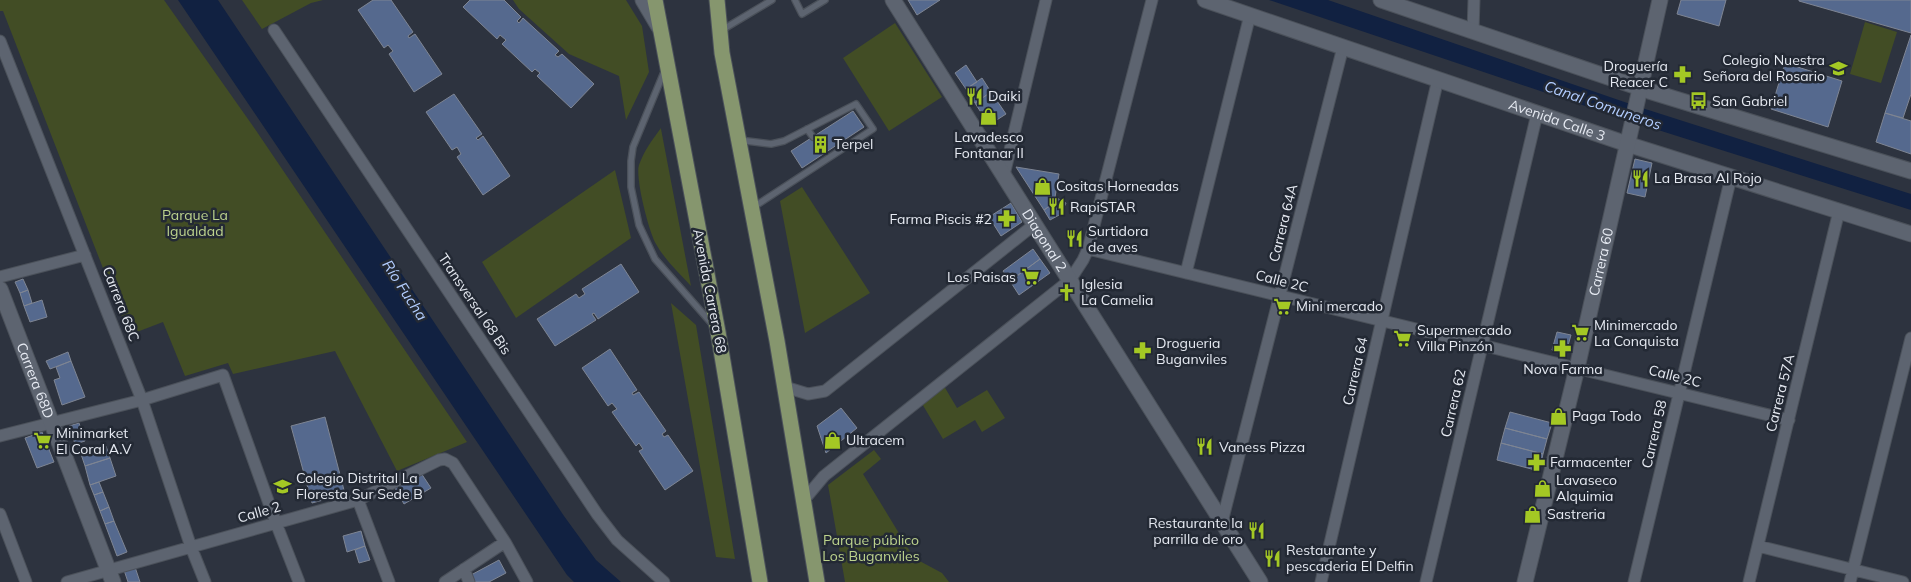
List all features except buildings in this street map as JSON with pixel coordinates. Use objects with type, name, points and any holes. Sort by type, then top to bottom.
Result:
[{"type":"main road","name":"Avenida Carrera 68","points":[[655,0],[718,332],[760,582]]},
{"type":"main road","points":[[717,0],[722,53],[785,387],[817,582]]},
{"type":"street","points":[[643,0],[660,27]]},
{"type":"street","name":"Diagonal 2","points":[[893,0],[1260,582]]},
{"type":"street","points":[[1004,175],[1046,0]]},
{"type":"street","points":[[803,501],[824,476],[1070,280],[1088,249],[1152,0]]},
{"type":"street","name":"Avenida Calle 3","points":[[1205,0],[1537,114],[1628,138],[1731,177],[1911,234]]},
{"type":"street","points":[[1382,0],[1473,31],[1639,94],[1911,171]]},
{"type":"street","points":[[1473,31],[1474,0]]},
{"type":"street","name":"Carrera 60","points":[[1525,582],[1577,368],[1660,0]]},
{"type":"street","points":[[1186,273],[1250,15]]},
{"type":"street","name":"Transversal 68 Bis","points":[[274,30],[597,514],[617,540],[664,582]]},
{"type":"street","name":"Carrera 68C","points":[[0,41],[142,400],[191,547],[205,582]]},
{"type":"street","name":"Carrera 64A","points":[[1222,522],[1343,47]]},
{"type":"street","name":"Carrera 64","points":[[1321,582],[1438,79]]},
{"type":"street","name":"Carrera 62","points":[[1426,582],[1537,114]]},
{"type":"street","name":"Carrera 58","points":[[1634,582],[1731,177]]},
{"type":"street","name":"Carrera 57A","points":[[1749,582],[1839,211]]},
{"type":"street","points":[[785,387],[808,394],[825,391],[1035,224]]},
{"type":"street","name":"Calle 2C","points":[[1088,249],[1789,420]]},
{"type":"street","points":[[0,277],[85,255]]},
{"type":"street","name":"Carrera 68D","points":[[0,289],[111,576]]},
{"type":"street","points":[[1850,582],[1911,338]]},
{"type":"street","points":[[0,436],[142,400],[223,375],[299,582]]},
{"type":"street","name":"Calle 2","points":[[66,582],[111,576],[191,547],[358,500],[439,460],[445,459],[453,463],[505,542]]},
{"type":"street","points":[[358,500],[389,582]]},
{"type":"street","points":[[0,514],[26,582]]},
{"type":"street","points":[[446,582],[505,542],[527,581]]},
{"type":"street","points":[[1758,546],[1903,582]]},
{"type":"street","points":[[464,570],[469,582]]},
{"type":"lane","points":[[720,31],[772,0]]},
{"type":"lane","points":[[796,0],[802,14],[824,0]]},
{"type":"lane","points":[[667,65],[633,147],[630,167],[631,187],[639,225],[655,259],[718,332]]},
{"type":"lane","points":[[739,140],[771,144],[784,141],[856,104],[873,129],[825,156],[752,208]]},
{"type":"lane","points":[[807,129],[813,137]]},
{"type":"green space","name":"Parque La Igualdad","points":[[0,0],[164,0],[255,129],[467,442],[397,471],[335,351],[233,374],[228,363],[185,376],[163,322],[129,335],[3,11],[0,11]]},
{"type":"green space","points":[[242,0],[323,0],[311,3],[262,29]]},
{"type":"green space","points":[[513,0],[626,0],[642,26],[649,72],[626,120],[619,76],[569,54],[519,9]]},
{"type":"green space","points":[[1865,22],[1897,32],[1881,83],[1850,74]]},
{"type":"green space","points":[[895,23],[942,97],[889,131],[843,58]]},
{"type":"green space","points":[[661,128],[691,286],[668,261],[656,244],[646,217],[641,193],[639,165],[651,141]]},
{"type":"green space","points":[[615,170],[631,238],[516,318],[482,262]]},
{"type":"green space","points":[[802,187],[870,293],[805,333],[780,201]]},
{"type":"green space","points":[[671,303],[696,325],[735,559],[716,557]]},
{"type":"green space","points":[[941,381],[957,408],[987,390],[1005,418],[982,432],[975,420],[943,439],[918,397]]},
{"type":"green space","name":"Parque público Los Buganviles","points":[[874,450],[881,459],[863,474],[914,558],[942,573],[949,582],[845,582],[828,485]]},
{"type":"water","name":"Río Fucha","points":[[178,0],[218,0],[564,516],[596,560],[621,582],[574,582],[567,575]]},
{"type":"water","name":"Canal Comuneros","points":[[1269,0],[1328,0],[1639,107],[1911,194],[1911,210],[1636,123]]},
{"type":"place","name":"Colegio Nuestra Señora del Rosario","points":[[1839,68]]},
{"type":"place","name":"Droguería Reacer C","points":[[1682,74]]},
{"type":"place","name":"Daiki","points":[[974,96]]},
{"type":"place","name":"San Gabriel","points":[[1698,101]]},
{"type":"place","name":"Lavadesco Fontanar II","points":[[989,117]]},
{"type":"place","name":"Terpel","points":[[820,144]]},
{"type":"place","name":"La Brasa Al Rojo","points":[[1640,178]]},
{"type":"place","name":"Cositas Horneadas","points":[[1042,186]]},
{"type":"place","name":"RapiSTAR","points":[[1056,207]]},
{"type":"place","name":"Farma Piscis #2","points":[[1006,219]]},
{"type":"place","name":"Surtidora de aves","points":[[1074,239]]},
{"type":"place","name":"Los Paisas","points":[[1030,277]]},
{"type":"place","name":"Iglesia La Camelia","points":[[1067,292]]},
{"type":"place","name":"Mini mercado","points":[[1282,306]]},
{"type":"place","name":"Minimercado La Conquista","points":[[1580,333]]},
{"type":"place","name":"Supermercado Villa Pinzón","points":[[1403,338]]},
{"type":"place","name":"Nova Farma","points":[[1563,349]]},
{"type":"place","name":"Drogueria Buganviles","points":[[1142,351]]},
{"type":"place","name":"Paga Todo","points":[[1558,416]]},
{"type":"place","name":"Ultracem","points":[[832,440]]},
{"type":"place","name":"Minimarket El Coral A.V","points":[[42,441]]},
{"type":"place","name":"Vaness Pizza","points":[[1205,447]]},
{"type":"place","name":"Farmacenter","points":[[1536,462]]},
{"type":"place","name":"Colegio Distrital La Floresta Sur Sede B","points":[[282,486]]},
{"type":"place","name":"Lavaseco Alquimia","points":[[1542,488]]},
{"type":"place","name":"Sastreria","points":[[1533,514]]},
{"type":"place","name":"Restaurante la parrilla de oro","points":[[1257,531]]},
{"type":"place","name":"Restaurante y pescaderia El Delfin","points":[[1272,558]]}]
